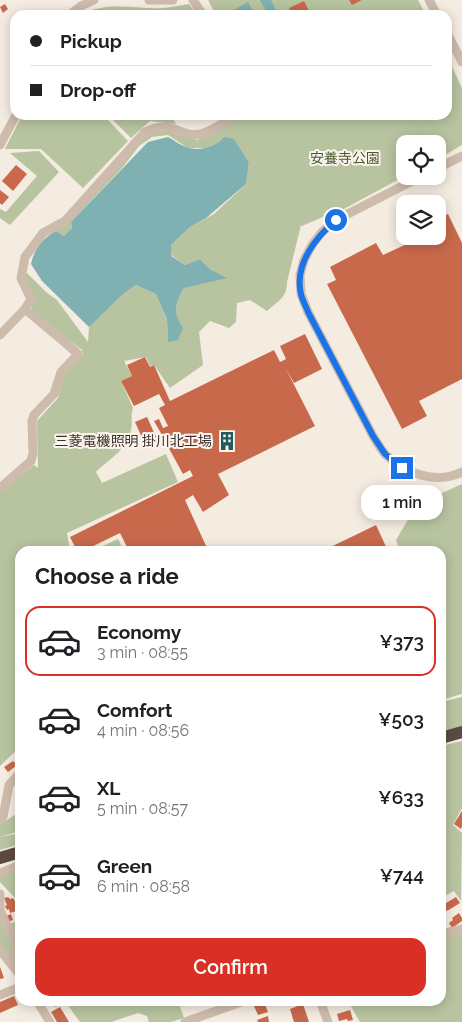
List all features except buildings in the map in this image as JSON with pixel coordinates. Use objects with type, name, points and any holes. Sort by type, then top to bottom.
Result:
[{"type":"highway","points":[[446,737],[462,732]]},
{"type":"highway","points":[[0,858],[15,854]]},
{"type":"street","points":[[80,3],[94,0]]},
{"type":"street","points":[[149,0],[173,0]]},
{"type":"street","points":[[452,43],[462,62]]},
{"type":"street","points":[[0,145],[13,120]]},
{"type":"street","points":[[0,335],[25,309],[31,299],[22,278],[25,258],[43,233],[65,221],[145,132],[162,126],[171,127],[190,134],[198,134],[207,132],[227,120]]},
{"type":"street","points":[[446,164],[462,156]]},
{"type":"street","points":[[404,185],[336,220],[322,232],[304,260],[300,275],[301,294],[308,312],[385,454],[402,468],[427,477],[441,477],[462,472]]},
{"type":"street","points":[[0,488],[31,461],[33,453],[32,421],[34,415],[54,394],[61,372],[78,354],[56,333],[41,324],[25,309]]},
{"type":"street","points":[[0,821],[3,817],[8,785],[15,778]]},
{"type":"street","points":[[0,873],[15,867]]},
{"type":"street","points":[[0,894],[0,910],[15,943]]},
{"type":"street","points":[[446,933],[462,930]]},
{"type":"street","points":[[0,950],[15,968]]},
{"type":"street","points":[[7,958],[15,952]]},
{"type":"street","points":[[0,995],[15,989]]},
{"type":"street","points":[[39,1006],[50,1022]]},
{"type":"street","points":[[185,1022],[230,1006]]},
{"type":"street","points":[[322,1006],[328,1022]]},
{"type":"green space","points":[[208,0],[418,0],[423,10],[213,10]]},
{"type":"green space","points":[[189,4],[193,10],[91,10],[112,7],[165,8]]},
{"type":"green space","name":"安養寺公園","points":[[452,67],[462,88],[462,145],[446,154],[446,135],[396,135],[396,181],[327,218],[325,216],[301,225],[284,296],[267,311],[250,300],[237,303],[236,322],[229,328],[210,321],[199,332],[203,365],[170,388],[154,365],[150,366],[146,357],[124,361],[132,376],[121,381],[133,408],[131,430],[122,449],[96,472],[102,483],[166,454],[178,482],[67,533],[69,546],[15,546],[15,752],[0,766],[0,492],[34,465],[38,468],[37,421],[58,398],[64,371],[83,355],[82,350],[33,313],[31,306],[35,302],[23,275],[27,273],[57,300],[88,342],[89,327],[129,289],[136,285],[156,294],[167,321],[168,342],[176,318],[176,301],[184,288],[211,270],[200,259],[185,265],[171,255],[171,245],[190,227],[214,214],[246,184],[249,162],[234,139],[206,148],[188,148],[168,135],[152,137],[139,146],[122,168],[71,222],[72,228],[64,236],[56,231],[67,224],[147,134],[173,131],[197,140],[235,120],[452,120]]},
{"type":"green space","points":[[20,120],[108,120],[128,141],[83,188],[41,149],[5,149]]},
{"type":"green space","points":[[113,120],[174,120],[176,124],[150,121],[131,138]]},
{"type":"green space","points":[[39,151],[59,172],[10,225],[0,218],[0,209],[6,212],[37,176],[10,153]]},
{"type":"green space","points":[[462,484],[462,694],[446,699],[446,546],[398,546],[396,540],[412,513],[442,493]]},
{"type":"green space","points":[[118,539],[122,546],[103,546]]},
{"type":"green space","points":[[462,697],[462,727],[446,732],[446,701]]},
{"type":"green space","points":[[462,741],[462,808],[453,825],[462,833],[461,901],[454,891],[446,895],[446,745]]},
{"type":"green space","points":[[15,814],[15,832],[0,837],[0,825]]},
{"type":"green space","points":[[15,834],[15,846],[0,850],[0,837]]},
{"type":"green space","points":[[15,867],[15,898],[0,882],[0,877]]},
{"type":"green space","points":[[0,912],[6,925],[15,922],[15,964],[0,946]]},
{"type":"green space","points":[[446,928],[450,932],[462,930],[462,1022],[360,1022],[351,1006],[446,1006]]},
{"type":"green space","points":[[68,1006],[180,1006],[184,1018],[171,1022],[149,1022],[147,1016],[138,1013],[111,1022],[80,1022]]},
{"type":"water","points":[[260,0],[271,0],[276,10],[265,10]]},
{"type":"water","points":[[248,2],[252,10],[234,10]]},
{"type":"water","points":[[168,137],[184,146],[196,149],[212,146],[224,137],[234,139],[249,162],[246,184],[206,218],[190,227],[171,245],[171,256],[185,265],[200,259],[211,270],[227,278],[184,288],[178,298],[176,308],[177,317],[183,328],[178,340],[168,342],[167,320],[156,294],[136,285],[117,299],[89,327],[42,281],[31,264],[34,253],[47,237],[56,231],[64,236],[72,228],[71,222],[148,142]]},
{"type":"place","name":"三菱電機照明 掛川北工場","points":[[227,441]]},
{"type":"route","points":[[336,220],[322,232],[304,260],[300,275],[301,294],[308,312],[373,436],[385,454],[402,468]]}]
